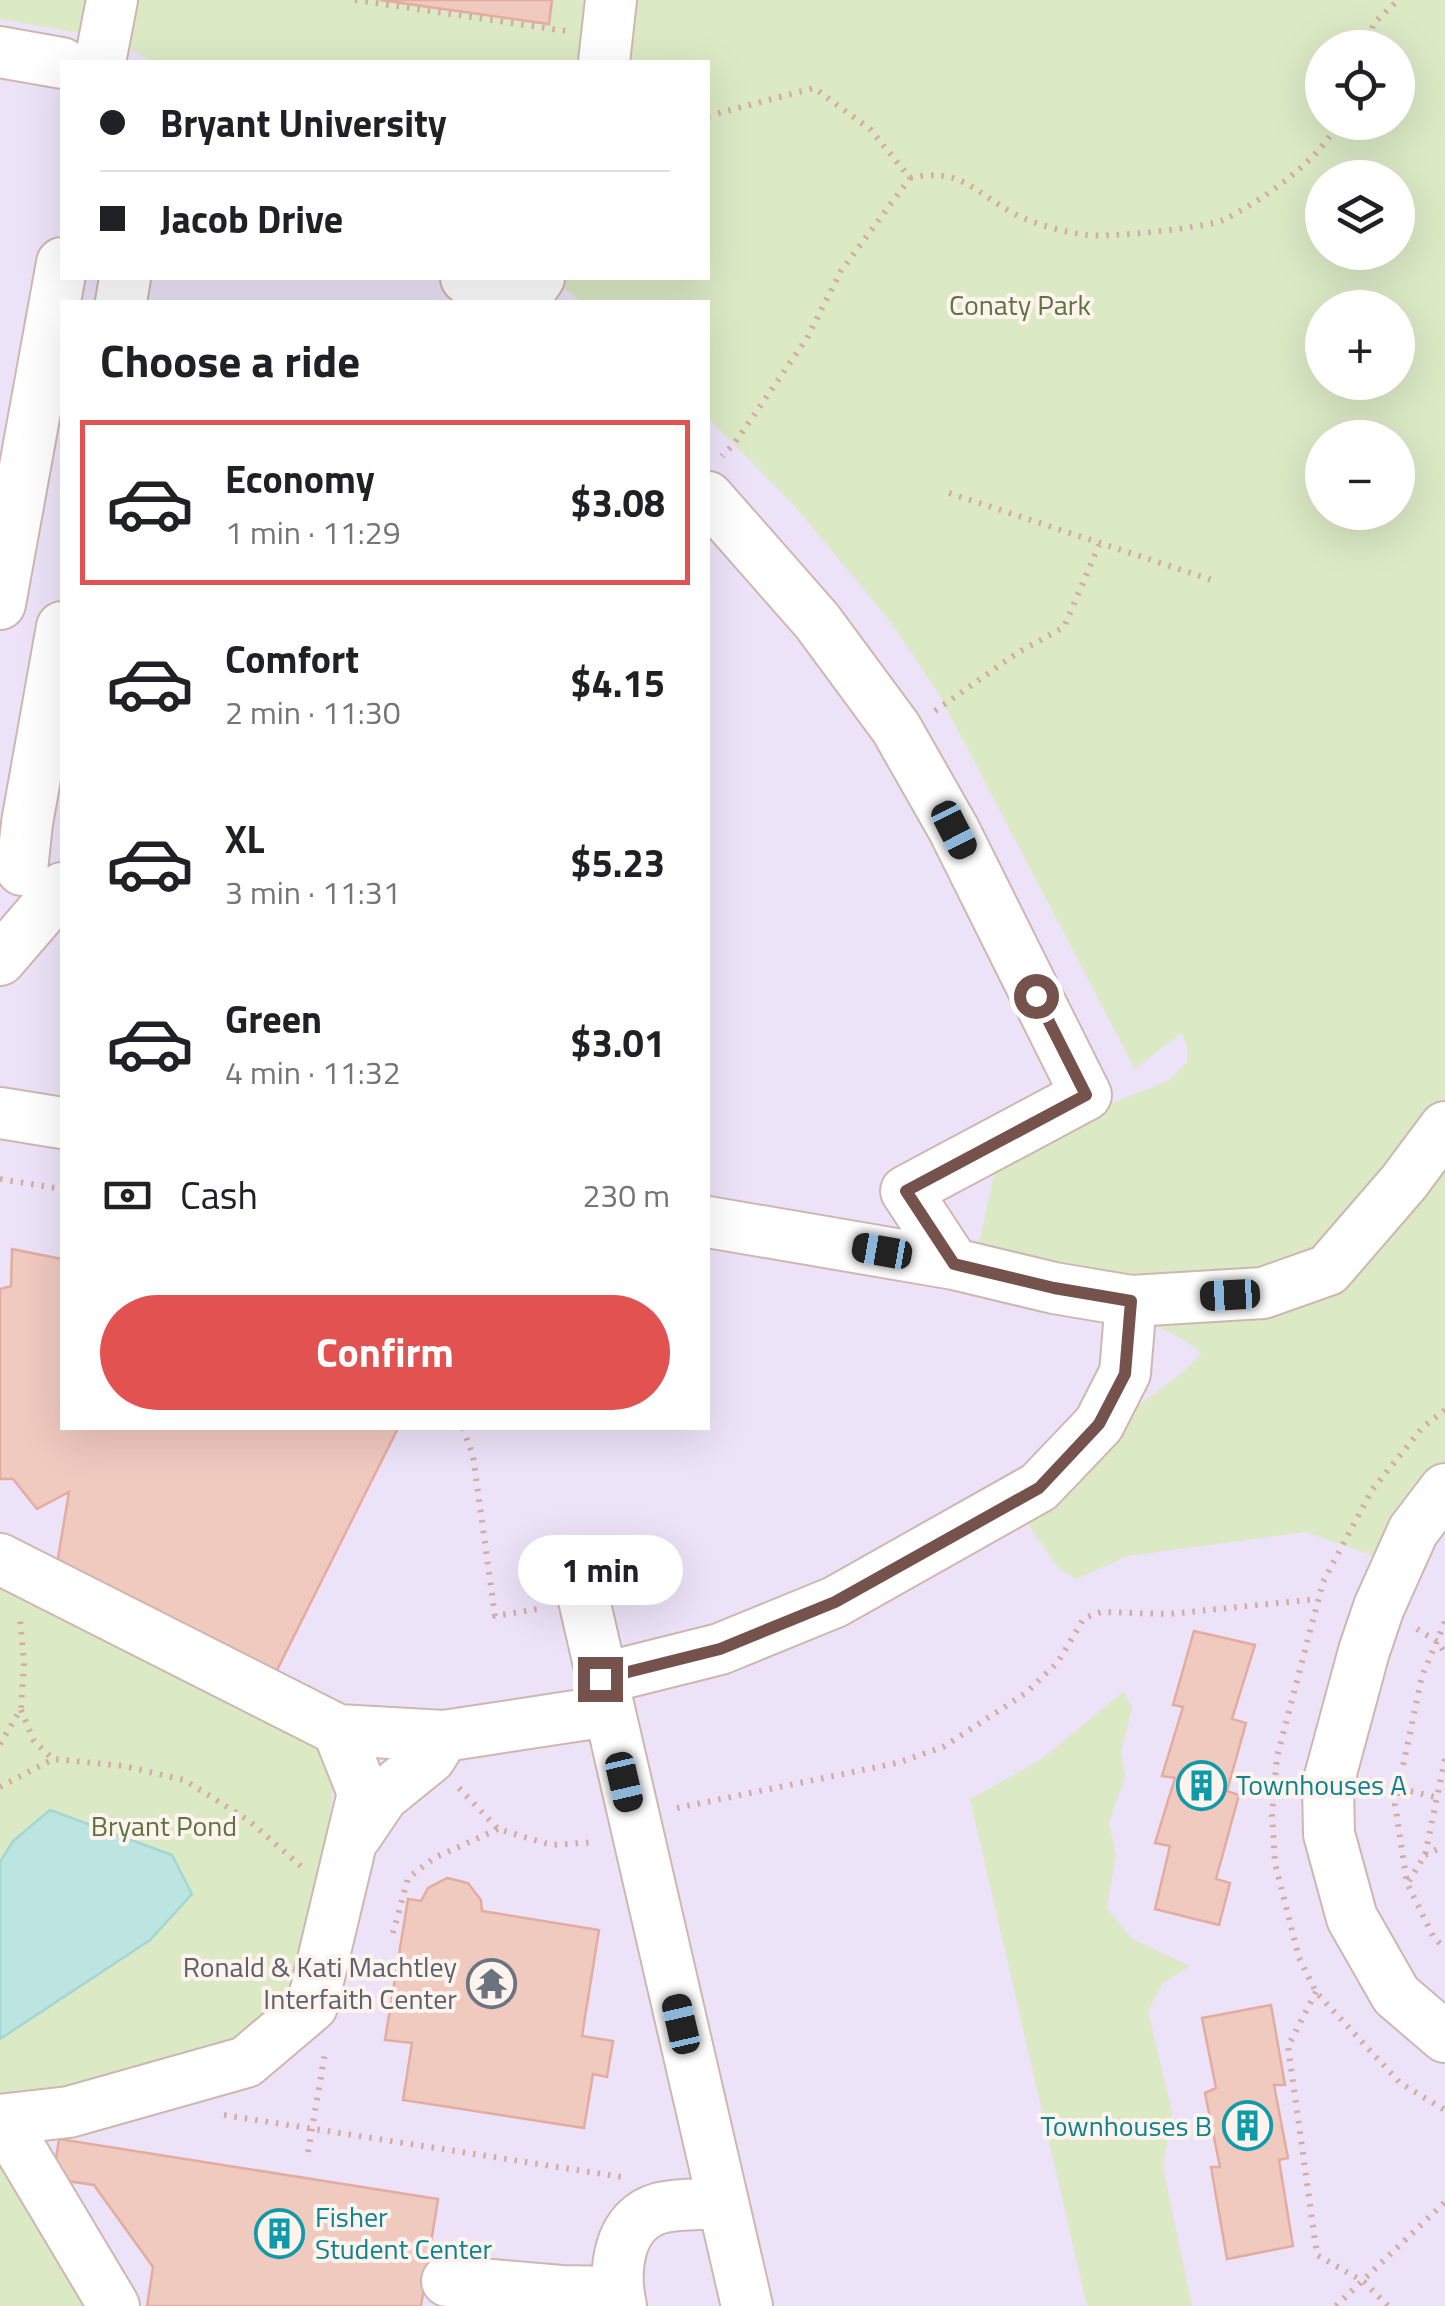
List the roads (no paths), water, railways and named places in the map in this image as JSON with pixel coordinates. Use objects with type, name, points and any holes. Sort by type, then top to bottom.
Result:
[{"type":"street","points":[[100,60],[112,0]]},
{"type":"street","points":[[0,52],[60,63]]},
{"type":"street","points":[[0,604],[60,274]]},
{"type":"street","points":[[469,280],[497,300]]},
{"type":"street","points":[[714,477],[901,736],[954,830],[1086,1095],[906,1191],[954,1264]]},
{"type":"street","points":[[0,960],[39,890],[27,823],[60,638]]},
{"type":"street","points":[[0,1113],[60,1123]]},
{"type":"street","points":[[710,1222],[954,1264],[1054,1288],[1131,1301],[1264,1293],[1328,1270],[1404,1182],[1445,1126]]},
{"type":"street","points":[[353,1841],[383,1796],[437,1747],[604,1695],[835,1602],[1039,1488],[1099,1424],[1125,1374],[1131,1301]]},
{"type":"street","points":[[1445,1489],[1413,1531],[1379,1607],[1328,1784],[1330,1834],[1352,1918],[1396,1995],[1445,2037]]},
{"type":"street","points":[[8,1563],[338,1730],[437,1747]]},
{"type":"street","points":[[567,1613],[604,1695],[614,1821],[723,2203],[747,2306]]},
{"type":"street","points":[[114,2306],[1,2120],[69,2112],[246,2062],[312,2006],[363,1793],[338,1730]]},
{"type":"street","points":[[448,2281],[620,2299],[617,2268],[626,2232],[657,2208],[723,2203]]},
{"type":"water","points":[[50,1810],[172,1855],[192,1894],[150,1940],[0,2039],[0,1862],[13,1841]]},
{"type":"place","name":"Townhouses A","points":[[1201,1785]]},
{"type":"place","name":"Ronald & Kati Machtley Interfaith Center","points":[[492,1983]]},
{"type":"place","name":"Townhouses B","points":[[1247,2126]]},
{"type":"place","name":"Fisher Student Center","points":[[280,2233]]},
{"type":"park label","name":"Conaty Park","points":[[1020,305]]},
{"type":"park label","name":"Bryant Pond","points":[[164,1826]]}]
